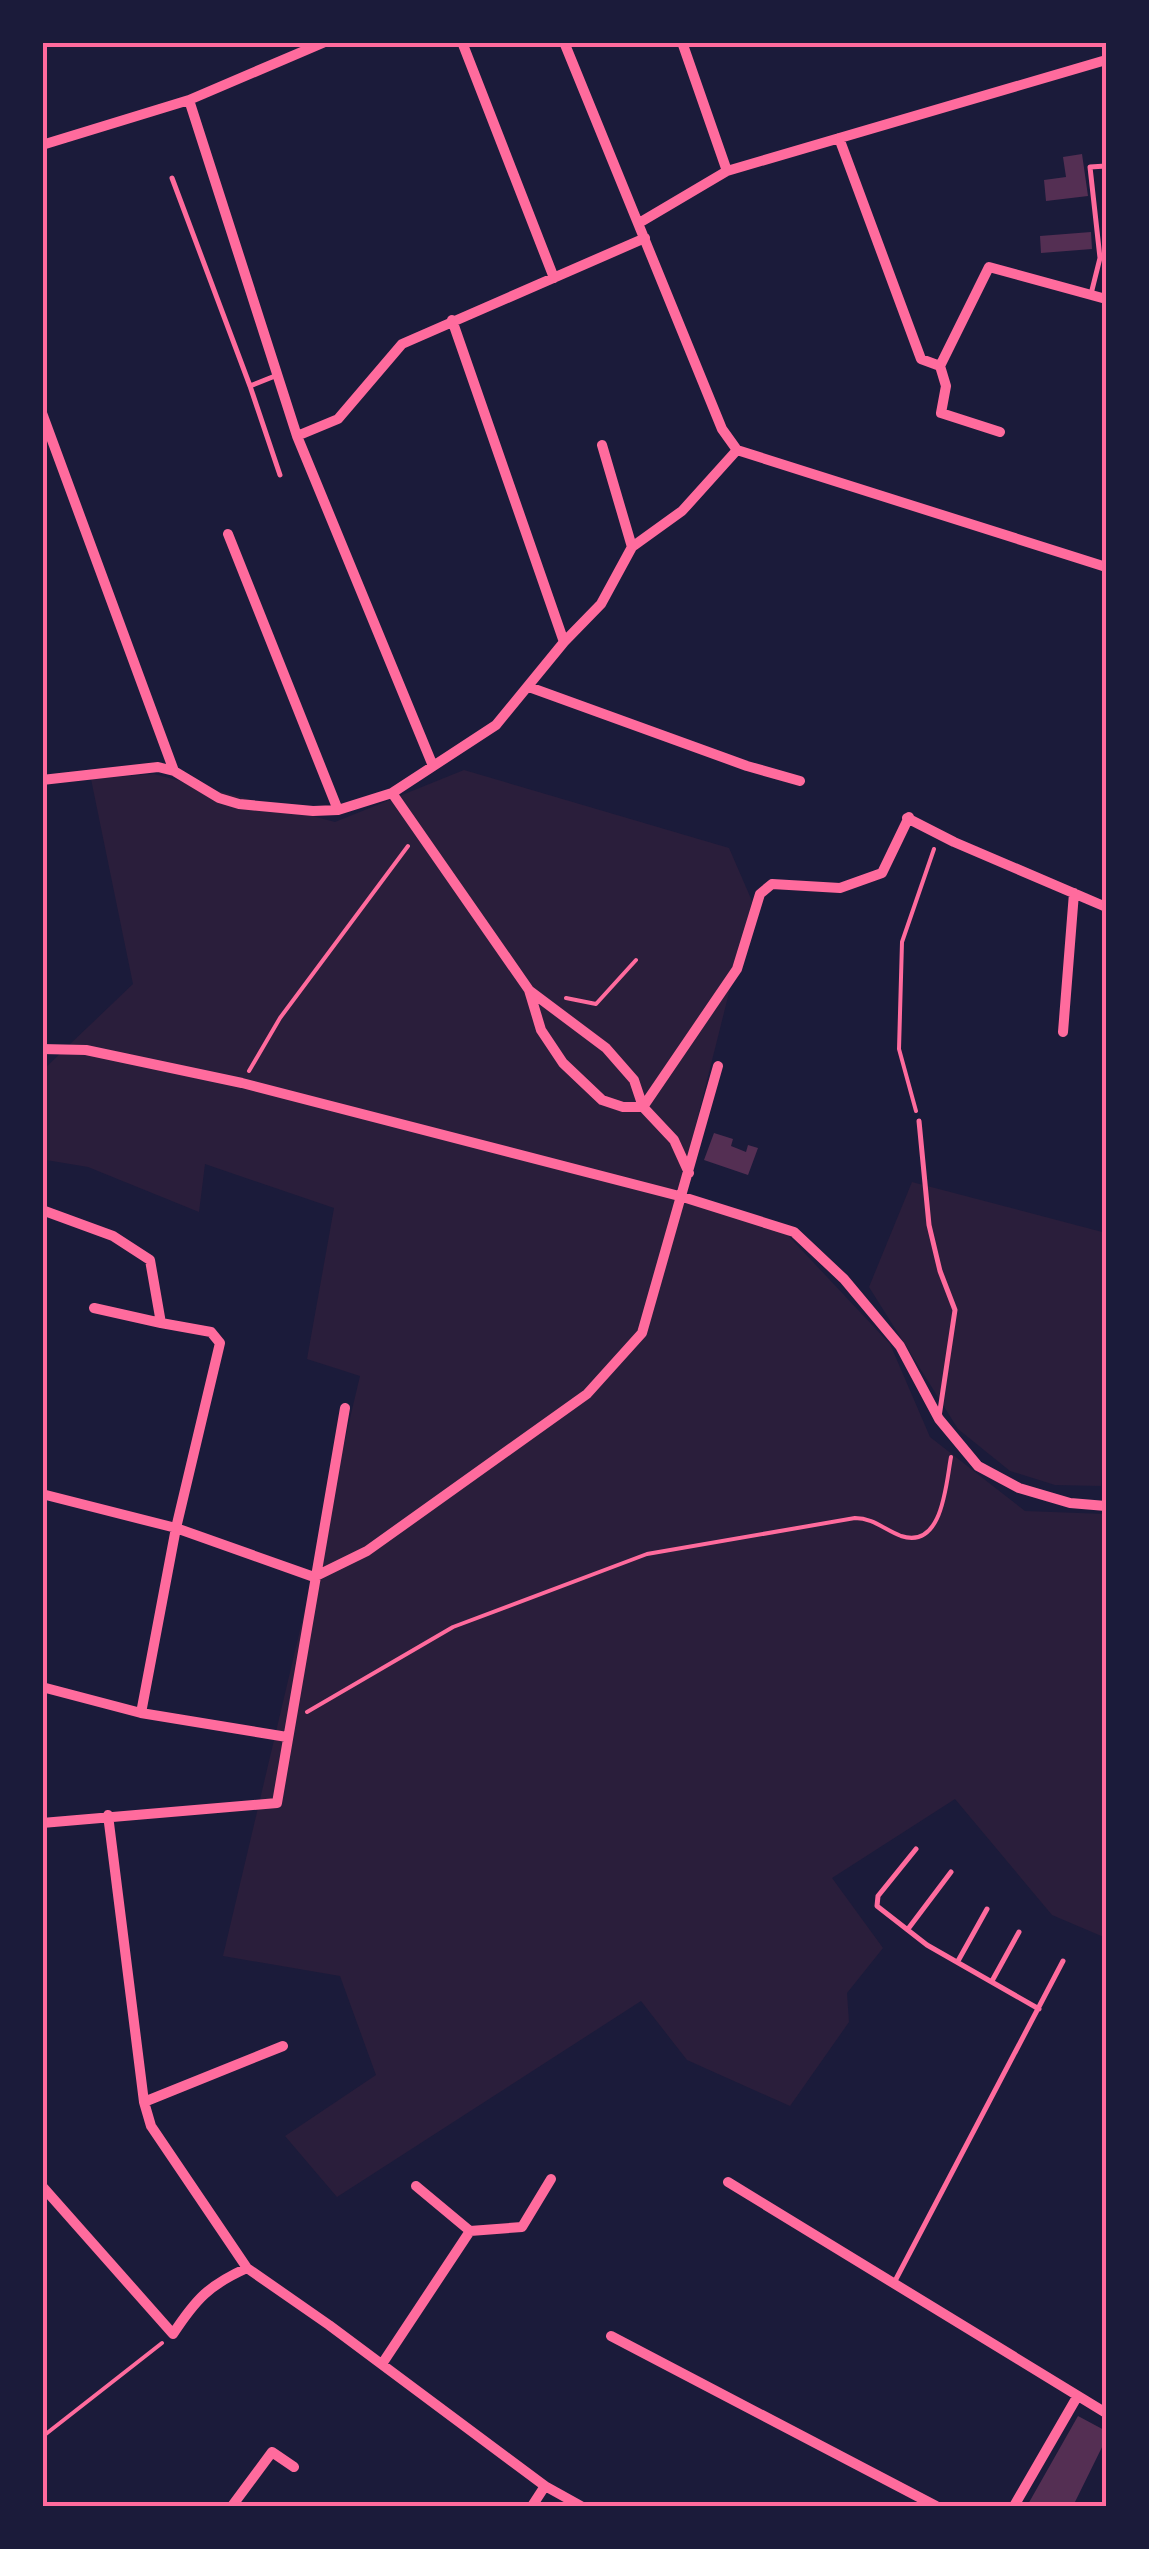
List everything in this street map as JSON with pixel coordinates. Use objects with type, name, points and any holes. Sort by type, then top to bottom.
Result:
[{"type":"street","points":[[42,145],[190,100],[325,42]]},
{"type":"street","points":[[462,42],[554,278]]},
{"type":"street","points":[[564,42],[722,429],[737,450],[1106,567]]},
{"type":"street","points":[[682,42],[728,171]]},
{"type":"street","points":[[638,223],[728,171],[1106,60]]},
{"type":"street","points":[[190,100],[297,436],[434,766]]},
{"type":"street","points":[[840,138],[921,360],[940,366]]},
{"type":"street","points":[[297,436],[338,419],[402,344],[645,238]]},
{"type":"street","points":[[1000,432],[941,413],[946,386],[940,366],[988,267],[1106,300]]},
{"type":"street","points":[[452,320],[564,642]]},
{"type":"street","points":[[42,414],[174,771]]},
{"type":"street","points":[[602,445],[632,547]]},
{"type":"street","points":[[42,780],[158,767],[174,771],[219,798],[239,804],[313,811],[338,810],[392,793],[496,725],[564,642],[601,604],[632,547],[682,511],[737,450]]},
{"type":"street","points":[[228,534],[338,810]]},
{"type":"street","points":[[529,687],[747,766],[800,781]]},
{"type":"street","points":[[392,793],[529,990],[606,1048],[634,1080],[643,1107],[674,1140],[690,1174]]},
{"type":"street","points":[[643,1107],[737,969],[760,894],[772,884],[840,888],[882,873],[905,818],[1106,907]]},
{"type":"street","points":[[1063,1032],[1074,893]]},
{"type":"street","points":[[529,990],[540,1030],[564,1063],[602,1100],[623,1107],[643,1107]]},
{"type":"street","points":[[42,1049],[86,1050],[242,1083],[683,1197],[794,1232],[844,1279],[900,1346],[939,1420],[978,1466],[1019,1488],[1070,1503],[1106,1506]]},
{"type":"street","points":[[42,1494],[176,1528],[314,1577],[367,1551],[588,1394],[642,1334],[718,1066]]},
{"type":"street","points":[[42,1210],[113,1236],[150,1260],[162,1323]]},
{"type":"street","points":[[94,1308],[211,1332],[220,1343],[176,1528],[141,1712]]},
{"type":"street","points":[[42,1823],[277,1804],[345,1408]]},
{"type":"street","points":[[42,1688],[141,1712],[287,1736]]},
{"type":"street","points":[[108,1815],[144,2102],[151,2126],[246,2268],[545,2486],[581,2506]]},
{"type":"street","points":[[144,2102],[283,2046]]},
{"type":"street","points":[[416,2186],[470,2231],[522,2227],[552,2179]]},
{"type":"street","points":[[728,2182],[1106,2413]]},
{"type":"street","points":[[42,2186],[173,2334],[196,2300],[219,2280],[246,2268]]},
{"type":"street","points":[[382,2364],[470,2231]]},
{"type":"street","points":[[611,2336],[936,2506]]},
{"type":"street","points":[[1014,2506],[1077,2396]]},
{"type":"street","points":[[232,2506],[272,2452],[294,2467]]},
{"type":"street","points":[[532,2506],[545,2486]]},
{"type":"lane","points":[[1091,295],[1103,258],[1090,167],[1106,166]]},
{"type":"lane","points":[[172,178],[280,476]]},
{"type":"lane","points":[[250,386],[278,375]]},
{"type":"lane","points":[[919,1121],[930,1224],[940,1271],[954,1310],[939,1420]]},
{"type":"lane","points":[[916,1849],[878,1896],[876,1906],[927,1945],[1039,2009]]},
{"type":"lane","points":[[908,1930],[951,1872]]},
{"type":"lane","points":[[958,1961],[987,1909]]},
{"type":"lane","points":[[992,1981],[1019,1932]]},
{"type":"lane","points":[[894,2284],[1063,1962]]},
{"type":"path","points":[[242,1083],[280,1018],[418,834]]},
{"type":"path","points":[[919,1121],[899,1049],[902,942],[939,834]]},
{"type":"path","points":[[562,997],[596,1004],[636,960]]},
{"type":"path","points":[[290,1723],[453,1627],[647,1554],[855,1518],[864,1518],[905,1538],[919,1536],[931,1530],[939,1516],[954,1438]]},
{"type":"path","points":[[42,2437],[173,2334]]},
{"type":"shaded area","points":[[464,770],[729,848],[752,901],[677,1200],[782,1229],[890,1344],[930,1437],[1025,1511],[1106,1514],[1106,1938],[1052,1915],[955,1799],[832,1878],[883,1948],[847,1993],[849,2022],[790,2106],[687,2060],[641,2001],[337,2197],[285,2136],[376,2075],[340,1976],[223,1956],[360,1376],[307,1359],[334,1208],[205,1164],[199,1212],[88,1167],[46,1160],[43,1070],[133,984],[91,779],[154,774],[335,822]]},
{"type":"shaded area","points":[[912,1182],[1106,1233],[1106,1399],[1101,1486],[1055,1485],[1010,1471],[958,1429],[869,1287]]},
{"type":"building","points":[[1082,154],[1088,196],[1046,201],[1044,180],[1066,177],[1063,157]]},
{"type":"building","points":[[1091,232],[1092,249],[1041,253],[1040,236]]},
{"type":"building","points":[[714,1133],[733,1139],[731,1146],[746,1152],[748,1145],[758,1148],[748,1175],[704,1160]]},
{"type":"building","points":[[1078,2416],[1106,2431],[1106,2439],[1073,2506],[1027,2506]]}]
